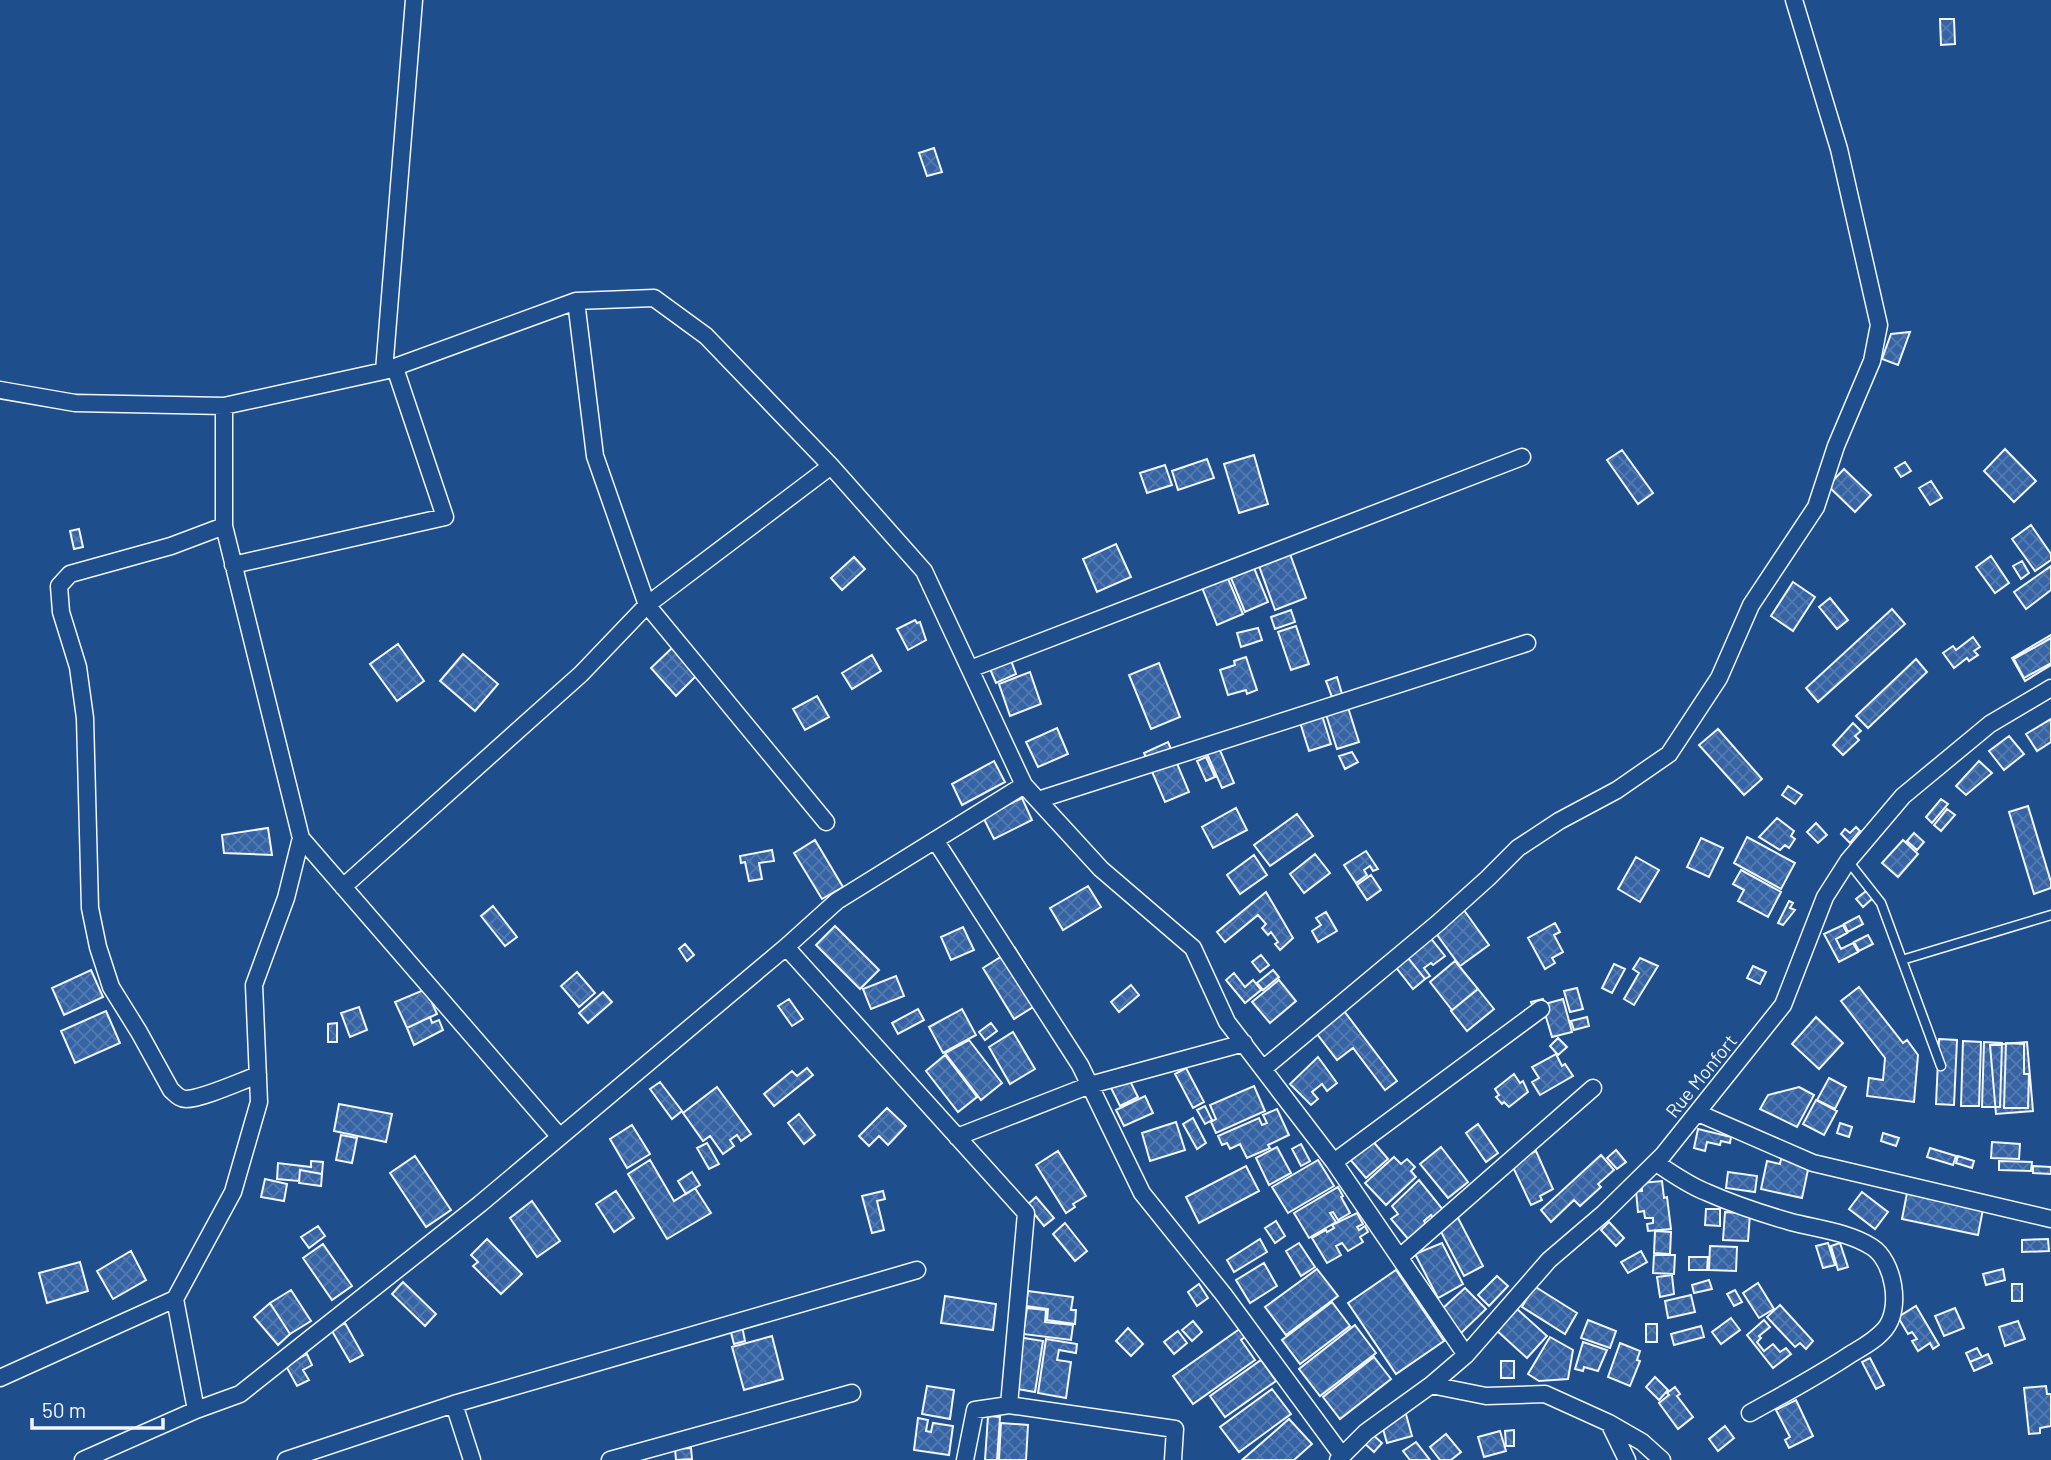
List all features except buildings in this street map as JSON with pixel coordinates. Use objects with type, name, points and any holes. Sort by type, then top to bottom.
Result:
[{"type":"street","points":[[233,565],[445,517],[389,369],[414,0]]},
{"type":"street","points":[[1263,1069],[1438,923],[1518,848],[1559,821],[1616,790],[1669,754],[1719,678],[1751,605],[1816,507],[1836,446],[1872,361],[1879,325],[1839,149],[1794,0]]},
{"type":"street","points":[[0,390],[75,403],[224,405],[389,369],[576,301],[654,298],[706,337],[831,466],[924,571],[1024,785],[1101,869],[1193,948],[1227,1021],[1334,1162],[1466,1356]]},
{"type":"street","points":[[576,301],[595,456],[647,605],[826,822]]},
{"type":"street","points":[[224,405],[224,526],[301,838],[560,1137]]},
{"type":"street","points":[[970,669],[1522,457]]},
{"type":"street","points":[[343,887],[582,674],[647,605],[831,466]]},
{"type":"street","points":[[224,526],[171,546],[70,574],[59,586],[61,612],[78,667],[85,718],[90,908],[98,947],[111,987],[178,1097],[186,1099],[199,1096],[258,1075]]},
{"type":"street","points":[[1038,800],[1527,643]]},
{"type":"street","name":"Rue Monfort","points":[[1340,1457],[1366,1432],[1466,1356],[1549,1260],[1604,1213],[1656,1163],[1698,1114],[1783,1005],[1825,897],[1848,862],[1903,796],[1990,724],[2051,688]]},
{"type":"street","points":[[83,1460],[196,1410],[240,1394],[480,1204],[837,901],[1024,785]]},
{"type":"street","points":[[0,1378],[174,1299],[233,1192],[259,1102],[254,985],[286,898],[301,838]]},
{"type":"street","points":[[935,840],[1080,1065],[1142,1193],[1224,1295],[1340,1457]]},
{"type":"street","points":[[786,947],[1026,1213],[1009,1405]]},
{"type":"street","points":[[1334,1162],[1541,1009]]},
{"type":"street","points":[[957,1137],[1090,1085],[1244,1043]]},
{"type":"street","points":[[1400,1256],[1592,1088]]},
{"type":"street","points":[[1698,1114],[1813,1163],[2051,1220]]},
{"type":"street","points":[[1656,1163],[1704,1192],[1791,1222],[1849,1237],[1872,1247],[1882,1256],[1889,1273],[1894,1299],[1893,1312],[1887,1327],[1873,1340],[1832,1367],[1750,1413]]},
{"type":"street","points":[[286,1460],[454,1404],[917,1270]]},
{"type":"street","points":[[174,1299],[196,1410]]},
{"type":"street","points":[[1431,1385],[1486,1396],[1545,1394],[1609,1423],[1642,1442],[1662,1460]]},
{"type":"street","points":[[610,1460],[852,1393]]},
{"type":"street","points":[[454,1404],[472,1460]]},
{"type":"street","points":[[965,1460],[975,1410],[1009,1405],[1175,1429],[1173,1460]]},
{"type":"street","points":[[1609,1423],[1628,1460]]},
{"type":"lane","points":[[1848,862],[1881,903],[1941,1066]]},
{"type":"lane","points":[[1902,960],[2051,915]]}]
